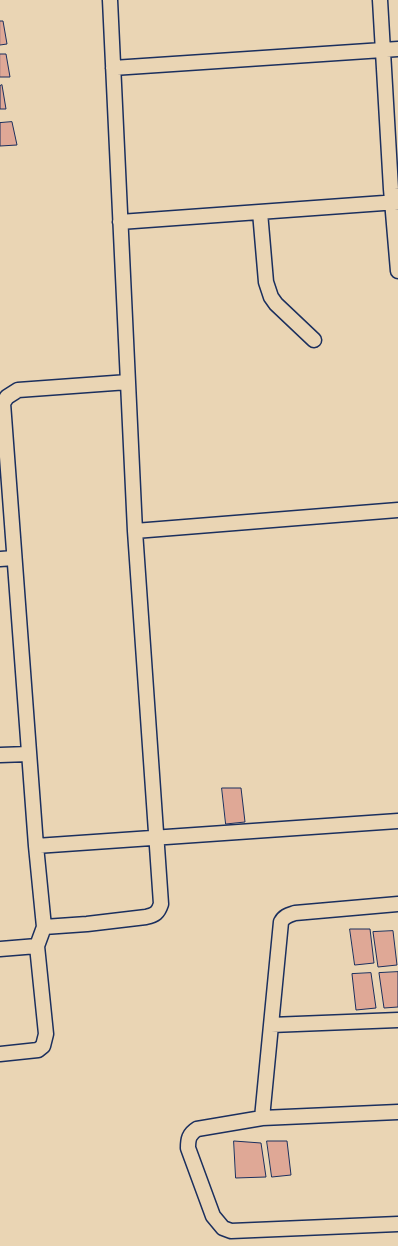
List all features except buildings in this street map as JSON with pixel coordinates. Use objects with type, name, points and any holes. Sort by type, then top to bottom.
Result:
[{"type":"street","points":[[44,927],[87,924],[146,917],[155,915],[161,904],[135,531],[110,0]]},
{"type":"street","points":[[380,0],[395,202],[398,271]]},
{"type":"street","points":[[113,68],[398,49]]},
{"type":"street","points":[[120,222],[395,202]]},
{"type":"street","points":[[260,212],[266,282],[271,296],[276,304],[314,340]]},
{"type":"street","points":[[0,1054],[38,1050],[43,1046],[46,1034],[37,946],[44,927],[36,846],[3,403],[7,397],[18,390],[128,382]]},
{"type":"street","points":[[135,531],[398,510]]},
{"type":"street","points":[[0,559],[14,558]]},
{"type":"street","points":[[0,755],[29,754]]},
{"type":"street","points":[[36,846],[398,821]]},
{"type":"street","points":[[262,1118],[281,922],[285,916],[295,913],[398,904]]},
{"type":"street","points":[[0,949],[37,946]]},
{"type":"street","points":[[271,1025],[398,1020]]},
{"type":"street","points":[[398,1112],[262,1118],[197,1129],[191,1133],[188,1140],[188,1148],[213,1216],[223,1228],[231,1231],[398,1224]]}]
